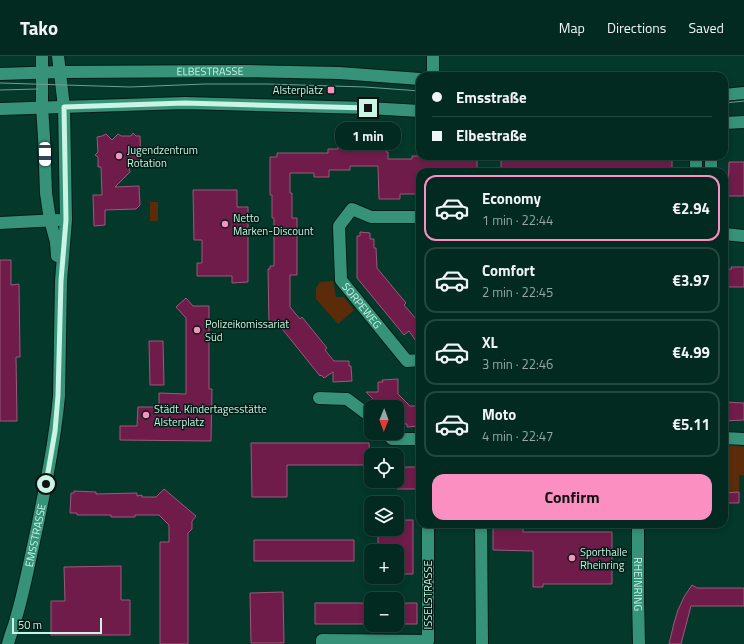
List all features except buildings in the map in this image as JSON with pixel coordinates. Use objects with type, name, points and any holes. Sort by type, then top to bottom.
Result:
[{"type":"street","name":"EMSSTRASSE","points":[[42,56],[42,107],[46,193],[50,220],[56,242],[61,281]]},
{"type":"street","name":"EMSSTRASSE","points":[[8,644],[16,618],[43,500],[55,431],[58,396],[61,281],[66,220],[64,107],[58,56]]},
{"type":"street","points":[[433,56],[433,72]]},
{"type":"street","name":"ELBESTRASSE","points":[[0,74],[60,72],[245,71],[339,73],[416,79]]},
{"type":"street","points":[[728,95],[744,93]]},
{"type":"street","points":[[0,109],[185,103],[416,110]]},
{"type":"street","points":[[728,123],[744,122]]},
{"type":"street","name":"SORPEWEG","points":[[416,217],[371,216],[352,208],[339,226],[341,280],[407,361],[416,360]]},
{"type":"street","points":[[0,223],[66,220]]},
{"type":"street","points":[[728,234],[744,236]]},
{"type":"street","points":[[319,398],[347,399],[364,412]]},
{"type":"street","points":[[728,438],[744,439]]},
{"type":"street","points":[[404,439],[416,439]]},
{"type":"street","name":"ISSELSTRASSE","points":[[322,644],[322,640],[356,642],[428,641],[428,528]]},
{"type":"street","points":[[481,528],[482,644]]},
{"type":"street","name":"RHEINRING","points":[[638,528],[639,644]]},
{"type":"shaded area","points":[[150,202],[158,202],[158,221],[150,221]]},
{"type":"shaded area","points":[[333,281],[336,297],[344,297],[354,310],[338,324],[316,299],[316,288],[320,282]]},
{"type":"shaded area","points":[[728,443],[744,447],[744,475],[739,475],[739,492],[728,492]]},
{"type":"tram line","points":[[0,83],[130,87],[205,84],[268,84],[365,87],[416,91]]},
{"type":"tram line","points":[[0,90],[38,89]]},
{"type":"tram line","points":[[728,103],[744,101]]},
{"type":"place","name":"Alsterplatz","points":[[331,90]]},
{"type":"place","name":"Jugendzentrum Rotation","points":[[119,156]]},
{"type":"place","name":"Netto Marken-Discount","points":[[225,224]]},
{"type":"place","name":"Polizeikomissariat Süd","points":[[197,330]]},
{"type":"place","name":"Städt. Kindertagesstätte Alsterplatz","points":[[146,415]]},
{"type":"place","name":"Sporthalle Rheinring","points":[[572,558]]},
{"type":"route","points":[[46,484],[55,431],[58,396],[61,281],[66,220],[64,107],[185,103],[368,108]]}]
